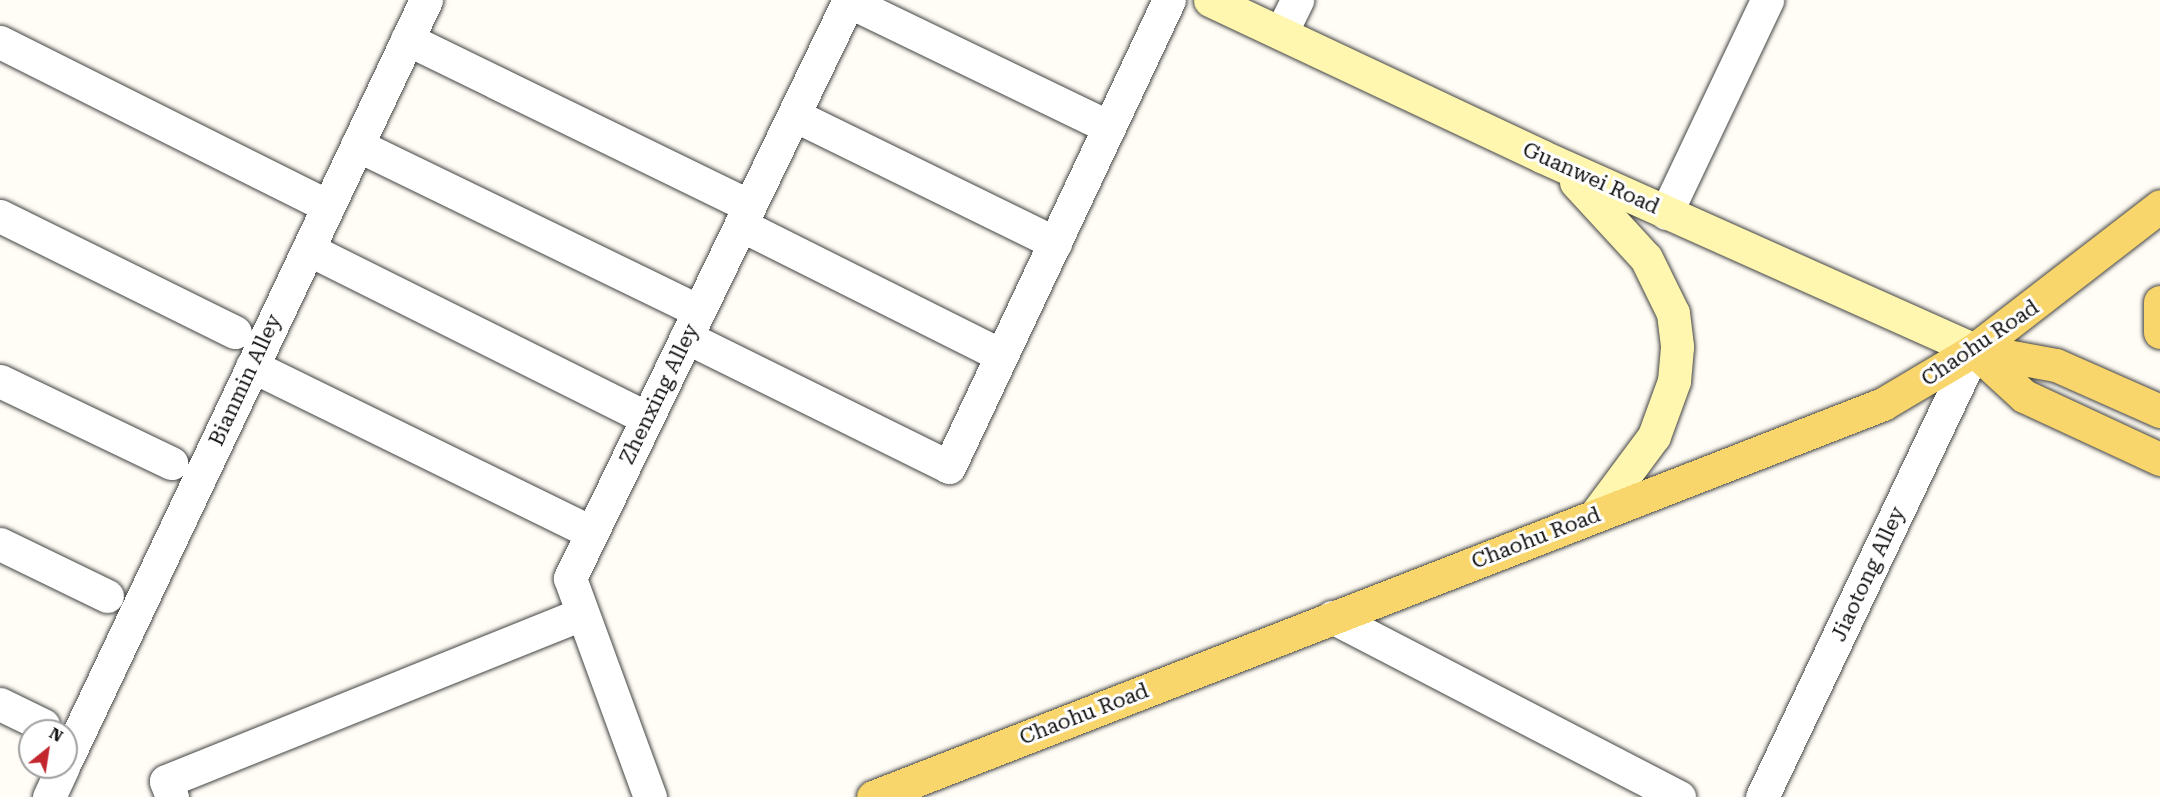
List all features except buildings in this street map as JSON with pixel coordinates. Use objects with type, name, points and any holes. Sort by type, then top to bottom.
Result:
[{"type":"main road","name":"Guanwei Road","points":[[1210,0],[1541,156],[1974,351]]},
{"type":"main road","points":[[1541,156],[1560,167],[1620,225],[1651,266],[1673,313],[1676,364],[1664,413],[1643,455],[1596,514]]},
{"type":"main road","name":"Chaohu Road","points":[[873,797],[1596,514],[1861,414],[1974,351],[2160,206]]},
{"type":"main road","points":[[2160,302],[2160,332]]},
{"type":"main road","points":[[1974,351],[2056,365],[2160,411]]},
{"type":"main road","points":[[1974,351],[2024,396],[2160,459]]},
{"type":"street","name":"Bianmin Alley","points":[[78,735],[426,0]]},
{"type":"street","points":[[357,145],[693,324],[949,467],[1169,0]]},
{"type":"street","points":[[1281,33],[1297,0]]},
{"type":"street","points":[[1666,213],[1767,0]]},
{"type":"street","points":[[849,1],[1109,128]]},
{"type":"street","name":"Zhenxing Alley","points":[[650,797],[570,578],[849,1]]},
{"type":"street","points":[[407,39],[746,215],[1001,355]]},
{"type":"street","points":[[0,42],[328,206]]},
{"type":"street","points":[[794,115],[1055,243]]},
{"type":"street","points":[[0,216],[235,332]]},
{"type":"street","points":[[308,249],[647,418]]},
{"type":"street","name":"Jiaotong Alley","points":[[1762,797],[1974,351]]},
{"type":"street","points":[[252,366],[591,532]]},
{"type":"street","points":[[0,381],[171,463]]},
{"type":"street","points":[[0,544],[107,596]]},
{"type":"street","points":[[172,797],[166,781],[582,614]]},
{"type":"street","points":[[1332,617],[1679,797]]},
{"type":"street","points":[[0,704],[31,719]]},
{"type":"street","points":[[49,797],[57,779]]}]
